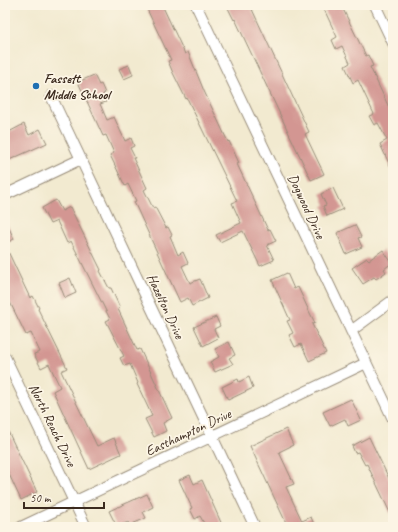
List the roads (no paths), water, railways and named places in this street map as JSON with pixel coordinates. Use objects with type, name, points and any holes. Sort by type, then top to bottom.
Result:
[{"type":"street","name":"Dogwood Drive","points":[[196,5],[393,419]]},
{"type":"street","points":[[375,5],[393,43]]},
{"type":"street","name":"Hazelton Drive","points":[[51,96],[255,527]]},
{"type":"street","points":[[5,195],[81,159]]},
{"type":"street","points":[[351,332],[393,300]]},
{"type":"street","name":"North Reach Drive","points":[[5,357],[86,527]]},
{"type":"street","name":"Easthampton Drive","points":[[22,527],[366,363]]},
{"type":"place","name":"Fassett Middle School","points":[[36,86]]}]
